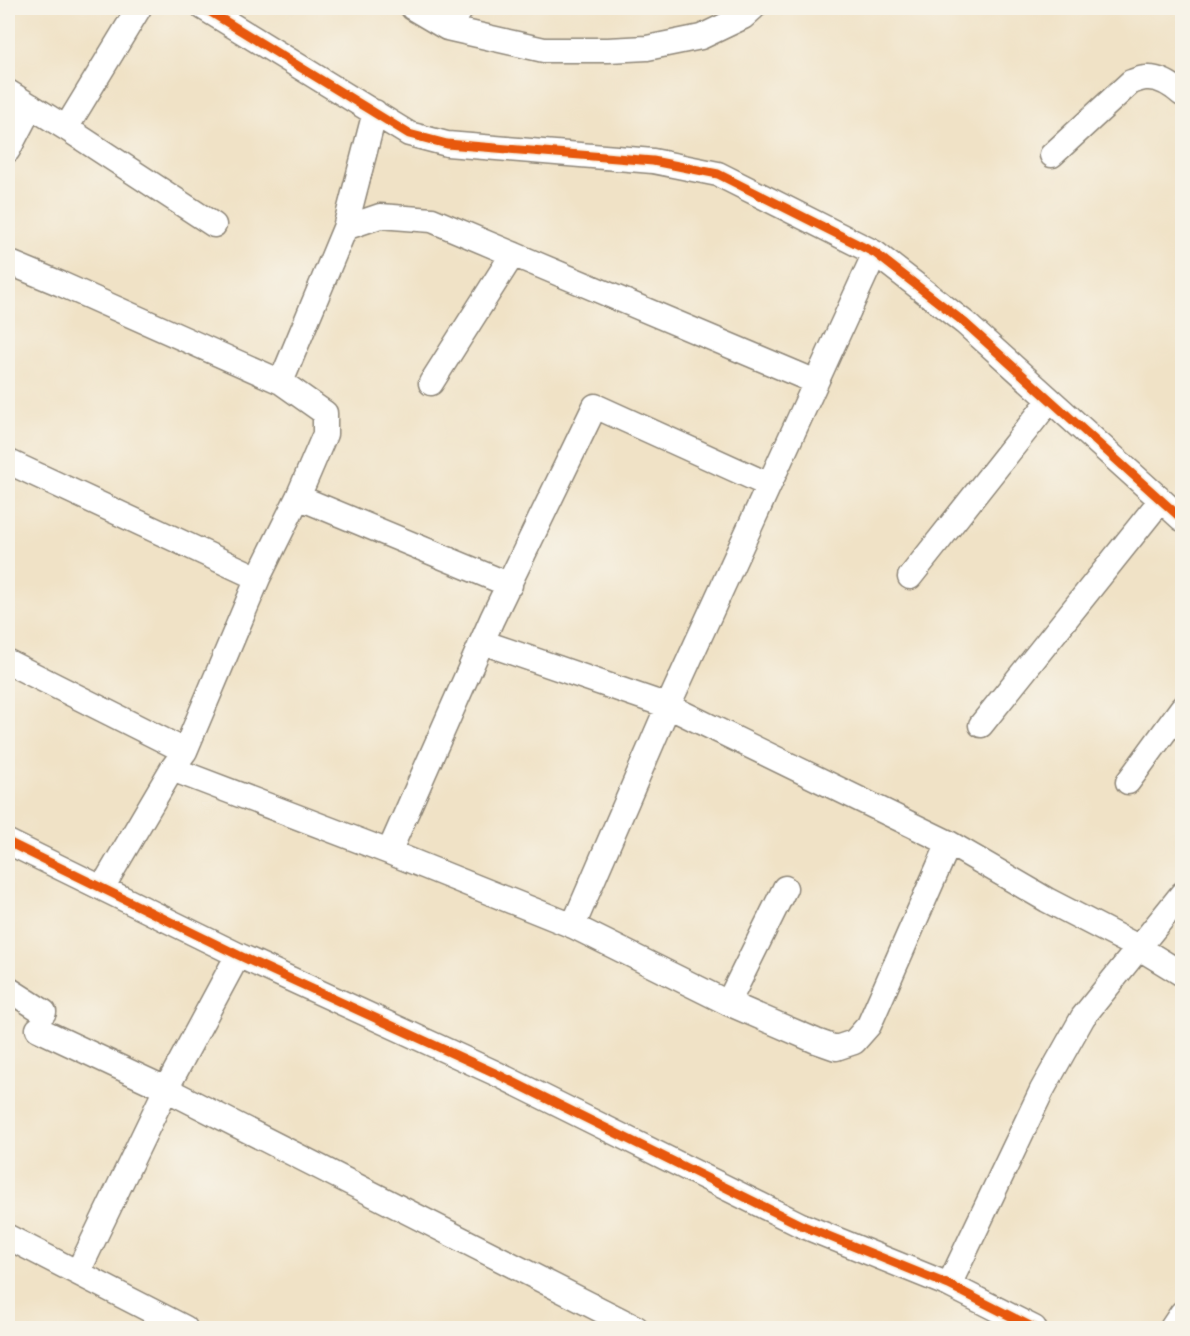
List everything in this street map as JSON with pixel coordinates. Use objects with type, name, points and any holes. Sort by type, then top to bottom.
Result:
[{"type":"street","points":[[66,128],[139,8]]},
{"type":"street","points":[[204,8],[409,134],[447,144],[653,161],[718,174],[875,253],[965,323],[1182,519]]},
{"type":"street","points":[[413,8],[447,28],[544,50],[647,48],[701,37],[743,11]]},
{"type":"street","points":[[447,28],[462,8]]},
{"type":"street","points":[[1052,154],[1131,82],[1145,78],[1160,79],[1182,93]]},
{"type":"street","points":[[8,92],[214,225]]},
{"type":"street","points":[[8,150],[31,106]]},
{"type":"street","points":[[281,382],[345,228],[375,112]]},
{"type":"street","points":[[345,228],[380,216],[432,220],[816,382]]},
{"type":"street","points":[[573,926],[668,706],[875,253]]},
{"type":"street","points":[[431,383],[513,254]]},
{"type":"street","points":[[8,262],[281,382],[325,413],[325,434],[298,497],[258,578],[179,760],[102,888]]},
{"type":"street","points":[[910,577],[1050,400]]},
{"type":"street","points":[[389,852],[482,642],[595,406],[769,485]]},
{"type":"street","points":[[9,462],[258,578]]},
{"type":"street","points":[[298,497],[510,585]]},
{"type":"street","points":[[981,725],[1161,500]]},
{"type":"street","points":[[482,642],[668,706],[949,843],[1047,900],[1138,947],[1182,974]]},
{"type":"street","points":[[8,662],[179,760],[389,852],[573,926],[728,1003],[836,1048],[854,1042],[869,1025],[949,843]]},
{"type":"street","points":[[1128,782],[1182,708]]},
{"type":"street","points":[[8,842],[238,955],[495,1073],[801,1225],[949,1285],[1034,1329]]},
{"type":"street","points":[[728,1003],[785,888]]},
{"type":"street","points":[[949,1285],[1041,1090],[1083,1017],[1182,894]]},
{"type":"street","points":[[78,1272],[166,1089],[238,955]]},
{"type":"street","points":[[8,989],[41,1020],[166,1089],[636,1329]]},
{"type":"street","points":[[8,1237],[184,1329]]},
{"type":"street","points":[[1172,1329],[1182,1313]]},
{"type":"cycle path","points":[[204,8],[409,134],[447,144],[653,161],[718,174],[875,253],[965,323],[1182,519]]},
{"type":"cycle path","points":[[8,842],[238,955],[495,1073],[801,1225],[949,1285],[1034,1328]]}]
